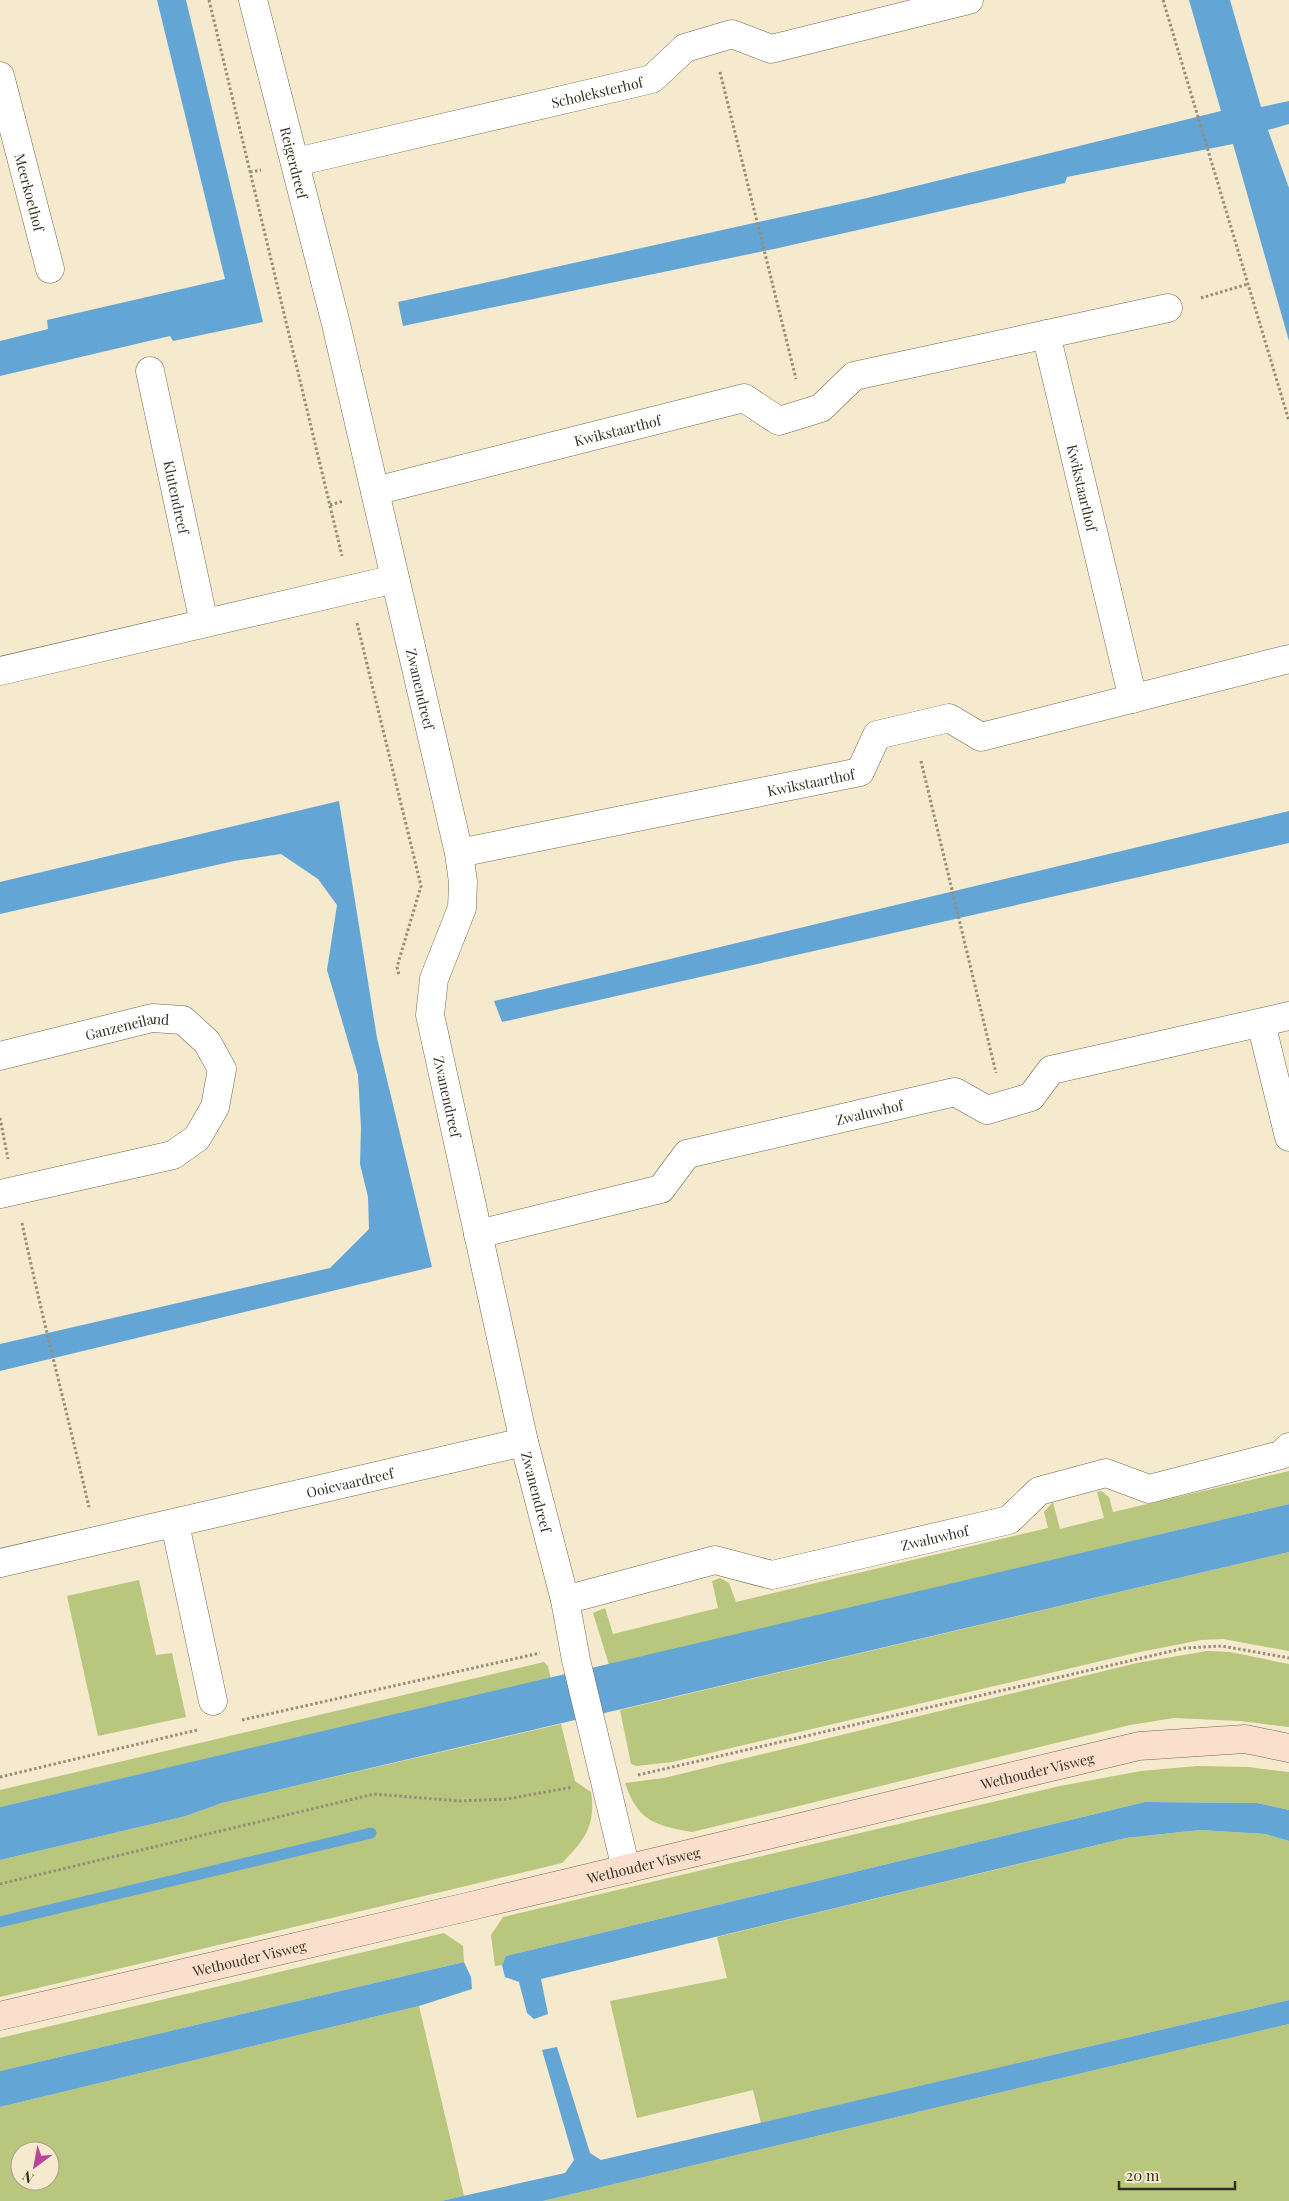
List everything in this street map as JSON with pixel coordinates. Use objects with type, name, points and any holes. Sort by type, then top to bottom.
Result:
[{"type":"street","name":"Reigerdreef","points":[[253,0],[336,324]]},
{"type":"street","name":"Scholeksterhof","points":[[296,162],[652,79],[686,48],[732,34],[771,49],[941,4],[970,0]]},
{"type":"street","name":"Meerkoethof","points":[[0,76],[5,117],[50,269]]},
{"type":"street","name":"Kwikstaarthof","points":[[375,491],[744,398],[779,421],[821,408],[854,376],[1168,308]]},
{"type":"street","name":"Zwanendreef","points":[[336,324],[459,853],[463,882],[462,908],[434,979],[430,1015],[524,1442],[564,1600],[626,1870]]},
{"type":"street","name":"Kwikstaarthof","points":[[1046,334],[1133,699]]},
{"type":"street","name":"Klutendreef","points":[[150,371],[204,623]]},
{"type":"street","points":[[0,671],[394,579]]},
{"type":"street","name":"Kwikstaarthof","points":[[459,853],[860,772],[877,735],[948,718],[981,736],[1289,659]]},
{"type":"street","name":"Zwaluwhof","points":[[478,1234],[661,1189],[687,1154],[955,1092],[987,1110],[1031,1098],[1051,1070],[1289,1016]]},
{"type":"street","name":"Ganzeneiland","points":[[0,1056],[152,1018],[183,1020],[207,1042],[222,1069],[215,1107],[197,1138],[173,1155],[0,1194]]},
{"type":"street","points":[[1261,1022],[1289,1136]]},
{"type":"street","name":"Ooievaardreef","points":[[0,1563],[524,1442]]},
{"type":"street","name":"Zwaluwhof","points":[[564,1600],[715,1560],[772,1575],[1008,1520],[1038,1491],[1106,1473],[1149,1489],[1281,1455],[1289,1447]]},
{"type":"street","points":[[175,1524],[213,1700]]},
{"type":"street","name":"Wethouder Visweg","points":[[0,2016],[626,1870],[1139,1746],[1245,1739],[1289,1748]]},
{"type":"path","points":[[209,0],[421,886],[397,967],[399,977]]},
{"type":"path","points":[[1163,0],[1289,421]]},
{"type":"path","points":[[712,40],[804,413]]},
{"type":"path","points":[[1168,308],[1248,284]]},
{"type":"path","points":[[913,727],[1003,1105]]},
{"type":"path","points":[[42,1319],[58,1376],[97,1541]]},
{"type":"path","points":[[605,1781],[664,1770],[1185,1648],[1222,1646],[1289,1658]]},
{"type":"path","points":[[235,1722],[575,1652]]},
{"type":"path","points":[[0,1777],[207,1728]]},
{"type":"path","points":[[0,1884],[374,1794],[460,1802],[507,1799],[574,1787]]},
{"type":"green space","points":[[1289,1471],[1289,1504],[609,1665],[593,1613],[605,1608],[613,1634],[718,1608],[712,1581],[720,1578],[729,1583],[736,1602],[1048,1528],[1044,1512],[1053,1502],[1060,1529],[1104,1518],[1097,1492],[1101,1491],[1109,1497],[1113,1512]]},
{"type":"green space","points":[[1289,1552],[1289,1651],[1223,1639],[1201,1640],[1135,1653],[672,1762],[636,1766],[631,1764],[620,1710]]},
{"type":"green space","points":[[139,1580],[156,1655],[172,1653],[186,1717],[98,1736],[67,1596]]},
{"type":"green space","points":[[1207,1651],[1230,1652],[1289,1664],[1289,1727],[1240,1721],[1174,1718],[1130,1725],[692,1832],[667,1827],[649,1819],[636,1806],[625,1783],[664,1778],[1137,1663]]},
{"type":"green space","points":[[544,1662],[548,1666],[551,1679],[0,1807],[0,1790]]},
{"type":"green space","points":[[561,1724],[575,1781],[591,1792],[592,1804],[590,1823],[583,1839],[562,1863],[0,1997],[0,1860],[186,1816],[222,1803]]},
{"type":"green space","points":[[1197,1766],[1248,1767],[1289,1772],[1289,1810],[1257,1803],[1145,1802],[506,1956],[502,1965],[495,1966],[491,1935],[503,1917],[1060,1786],[1141,1771]]},
{"type":"green space","points":[[1200,1830],[1265,1834],[1289,1841],[1289,2000],[761,2123],[753,2090],[637,2118],[610,2001],[727,1978],[717,1937],[1126,1838]]},
{"type":"green space","points":[[444,1933],[463,1946],[464,1962],[0,2071],[0,2038]]},
{"type":"green space","points":[[419,2006],[464,2196],[441,2201],[0,2201],[0,2107]]},
{"type":"green space","points":[[1289,2024],[1289,2201],[543,2201]]},
{"type":"water","points":[[157,0],[186,0],[263,322],[173,341],[170,336],[0,376],[0,341],[48,329],[47,320],[225,279]]},
{"type":"water","points":[[1189,0],[1230,0],[1261,107],[1289,101],[1289,124],[1268,130],[1289,188],[1289,341],[1233,144],[1067,177],[1065,183],[774,249],[403,326],[398,302],[867,198],[1221,111]]},
{"type":"water","points":[[339,801],[377,1038],[432,1267],[0,1371],[0,1344],[330,1268],[369,1229],[368,1197],[360,1164],[361,1128],[358,1075],[327,970],[337,905],[318,879],[281,854],[234,861],[0,914],[0,882]]},
{"type":"water","points":[[1289,811],[1289,843],[502,1022],[494,1001]]},
{"type":"water","points":[[1289,1504],[1289,1552],[222,1803],[186,1816],[0,1860],[0,1807]]},
{"type":"water","points":[[1145,1802],[1257,1803],[1289,1810],[1289,1841],[1265,1834],[1200,1830],[1126,1838],[541,1979],[548,2014],[534,2019],[527,2013],[519,1982],[505,1977],[502,1965],[506,1956]]},
{"type":"water","points":[[464,1962],[471,1977],[472,1989],[419,2006],[0,2107],[0,2071]]},
{"type":"water","points":[[1289,2000],[1289,2024],[543,2201],[441,2201],[565,2173],[574,2160],[542,2050],[557,2047],[590,2153],[601,2160]]},
{"type":"waterway","points":[[0,1922],[371,1833]]}]
